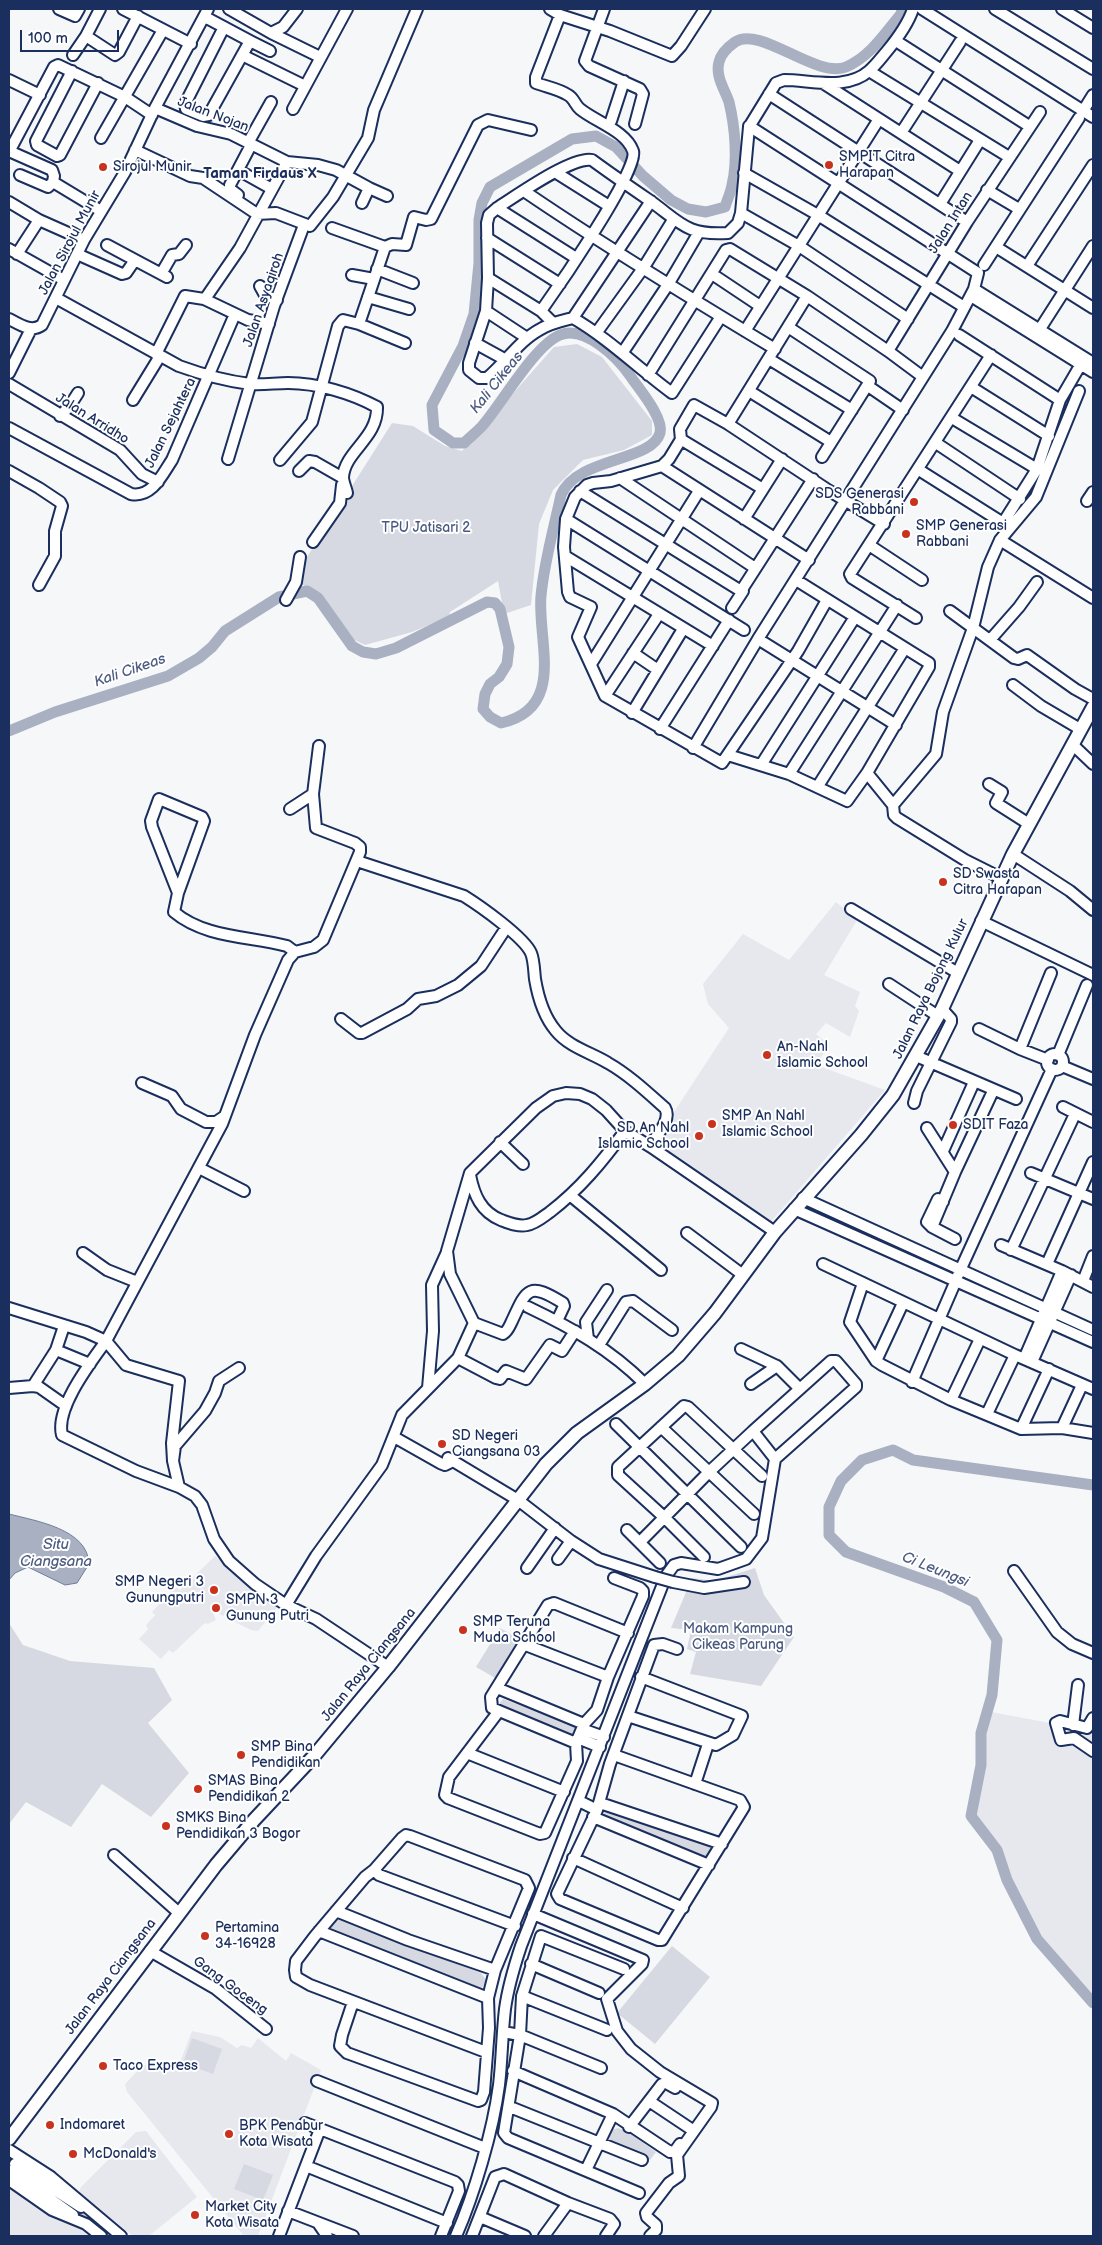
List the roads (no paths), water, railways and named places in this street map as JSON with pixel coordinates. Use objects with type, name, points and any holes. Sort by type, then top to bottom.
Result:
[{"type":"main road","name":"Jalan Raya Bojong Kulur","points":[[775,1232],[803,1198],[861,1135],[893,1095],[940,1012],[1013,854],[1093,707]]},
{"type":"main road","name":"Jalan Raya Ciangsana","points":[[9,2139],[179,1913],[254,1820],[314,1756],[388,1667],[561,1447],[662,1370],[687,1346],[775,1232]]},
{"type":"street","points":[[59,9],[75,16],[79,9]]},
{"type":"street","points":[[73,55],[86,36],[100,9]]},
{"type":"street","points":[[123,9],[191,44]]},
{"type":"street","points":[[229,9],[271,33],[320,57]]},
{"type":"street","points":[[271,33],[283,27],[297,9]]},
{"type":"street","points":[[293,109],[312,77],[320,57],[347,9]]},
{"type":"street","points":[[135,150],[190,176],[203,178],[259,211],[276,213],[310,226],[334,197],[345,174],[368,138],[374,110],[416,9]]},
{"type":"street","points":[[550,9],[560,15],[597,26],[672,56],[681,46],[705,9]]},
{"type":"street","points":[[604,9],[585,61],[589,66],[640,89],[642,94],[635,124]]},
{"type":"street","points":[[650,201],[573,318],[553,323],[527,338],[487,378],[473,374],[469,370],[469,363],[486,312],[488,278],[486,223],[489,215],[497,208],[555,172],[586,159],[592,160],[625,178],[673,220],[699,232],[728,234],[738,223],[741,212],[744,173],[747,164],[747,134],[779,80],[822,83],[852,81],[869,71],[896,41],[913,9]]},
{"type":"street","points":[[922,9],[1081,114],[1093,117]]},
{"type":"street","points":[[995,9],[1093,69]]},
{"type":"street","points":[[1062,9],[1093,28]]},
{"type":"street","points":[[206,13],[224,27],[270,51]]},
{"type":"street","name":"Jalan Sirojul Munir","points":[[31,329],[37,329],[42,325],[84,240],[125,172],[154,111],[206,13]]},
{"type":"street","points":[[541,311],[591,236],[625,178],[633,159],[633,151],[623,137],[581,110],[568,94],[536,83],[536,78],[560,15]]},
{"type":"street","points":[[86,36],[115,55],[119,52],[138,16]]},
{"type":"street","points":[[224,27],[185,104],[186,108],[203,116],[208,115],[250,41]]},
{"type":"street","points":[[101,138],[163,30]]},
{"type":"street","points":[[896,41],[1029,126]]},
{"type":"street","points":[[901,133],[960,42]]},
{"type":"street","points":[[242,55],[301,84]]},
{"type":"street","name":"Jalan Nojan","points":[[40,95],[54,67],[58,65],[154,111],[196,126],[231,134],[287,162],[328,167],[387,196]]},
{"type":"street","points":[[72,71],[36,144],[57,156],[60,155],[98,83]]},
{"type":"street","points":[[869,71],[1009,157]]},
{"type":"street","points":[[9,80],[40,95],[9,151],[52,170],[54,176],[53,182],[48,187],[43,187],[20,175]]},
{"type":"street","points":[[611,121],[624,81]]},
{"type":"street","points":[[822,83],[960,171]]},
{"type":"street","points":[[769,94],[967,222]]},
{"type":"street","points":[[984,265],[1093,95]]},
{"type":"street","points":[[259,211],[230,189],[230,185],[271,102]]},
{"type":"street","name":"Jalan Intan","points":[[888,350],[987,190],[1040,112]]},
{"type":"street","points":[[745,331],[879,119]]},
{"type":"street","points":[[332,228],[384,247],[395,244],[406,245],[414,217],[431,220],[478,125],[488,120],[531,130]]},
{"type":"street","points":[[693,748],[758,639],[952,330],[972,292],[978,273],[750,126]]},
{"type":"street","points":[[940,204],[980,140]]},
{"type":"street","points":[[204,299],[240,248],[287,162]]},
{"type":"street","points":[[1027,266],[1093,164]]},
{"type":"street","points":[[238,170],[272,189]]},
{"type":"street","points":[[555,172],[609,206]]},
{"type":"street","points":[[744,173],[818,215],[964,308]]},
{"type":"street","points":[[53,182],[101,211]]},
{"type":"street","points":[[362,203],[369,188]]},
{"type":"street","points":[[524,190],[591,236],[644,267],[720,318],[775,349]]},
{"type":"street","points":[[987,190],[1019,209]]},
{"type":"street","points":[[9,203],[39,220],[84,240]]},
{"type":"street","points":[[497,208],[576,258]]},
{"type":"street","points":[[741,212],[799,246],[908,318]]},
{"type":"street","points":[[39,220],[13,252],[64,280]]},
{"type":"street","points":[[597,332],[644,267],[673,220]]},
{"type":"street","name":"Jalan Asyaqiroh","points":[[228,459],[269,324],[304,225]]},
{"type":"street","points":[[623,352],[669,283],[699,232]]},
{"type":"street","points":[[487,238],[560,284]]},
{"type":"street","points":[[107,245],[164,275],[172,255],[179,254],[186,245]]},
{"type":"street","points":[[1039,332],[1064,290],[1090,259],[1093,246]]},
{"type":"street","points":[[359,324],[384,247]]},
{"type":"street","points":[[996,247],[1093,308]]},
{"type":"street","points":[[648,376],[726,250],[730,249],[807,296],[888,350],[923,377]]},
{"type":"street","points":[[77,254],[122,274],[126,273],[135,260]]},
{"type":"street","points":[[352,275],[375,274],[414,282]]},
{"type":"street","points":[[712,274],[760,306]]},
{"type":"street","points":[[488,278],[541,311],[553,323]]},
{"type":"street","points":[[260,286],[265,295],[277,300]]},
{"type":"street","points":[[972,292],[1093,363]]},
{"type":"street","points":[[133,400],[158,355],[185,296],[204,299],[248,320],[269,324]]},
{"type":"street","points":[[728,424],[807,296]]},
{"type":"street","points":[[368,297],[409,309]]},
{"type":"street","points":[[56,298],[179,366],[250,384],[290,383],[322,387],[366,401],[377,407],[375,424],[347,466],[340,503],[313,542]]},
{"type":"street","points":[[486,312],[527,338]]},
{"type":"street","name":"Jalan Sejahtera","points":[[158,482],[176,451],[235,314]]},
{"type":"street","points":[[573,318],[597,332],[623,352],[648,376],[672,392],[720,318]]},
{"type":"street","points":[[9,319],[31,329],[9,373]]},
{"type":"street","points":[[280,460],[290,446],[310,428],[338,326],[343,320],[359,324],[405,342]]},
{"type":"street","points":[[788,327],[869,379],[868,386],[822,457]]},
{"type":"street","points":[[1039,332],[1093,372]]},
{"type":"street","points":[[959,335],[1060,400]]},
{"type":"street","points":[[475,343],[506,360]]},
{"type":"street","points":[[916,618],[898,605],[850,577],[850,574],[919,470],[991,355]]},
{"type":"street","points":[[769,359],[852,410]]},
{"type":"street","points":[[919,470],[1003,523],[1037,470],[1060,400],[1081,364]]},
{"type":"street","name":"Jalan Arridho","points":[[9,384],[120,450],[142,474],[158,482]]},
{"type":"street","points":[[868,386],[903,410]]},
{"type":"street","points":[[971,387],[1049,436]]},
{"type":"street","points":[[749,391],[831,442]]},
{"type":"street","points":[[893,805],[936,754],[943,712],[973,628],[988,567],[1000,540],[1036,497],[1079,391]]},
{"type":"street","points":[[60,416],[69,407],[78,393]]},
{"type":"street","points":[[827,600],[791,660],[728,755],[719,764],[605,696],[578,635],[591,606],[568,594],[565,556],[566,520],[570,507],[580,491],[593,483],[620,478],[662,466],[669,460],[681,440],[680,429],[694,405],[728,424],[884,524]]},
{"type":"street","points":[[952,418],[1037,470]]},
{"type":"street","points":[[9,428],[131,494],[145,494],[158,482]]},
{"type":"street","points":[[681,440],[763,489]]},
{"type":"street","points":[[936,443],[1020,499]]},
{"type":"street","points":[[744,519],[782,459]]},
{"type":"street","points":[[299,471],[309,461],[315,462],[343,480],[347,493]]},
{"type":"street","points":[[662,466],[809,560]]},
{"type":"street","points":[[9,471],[39,488],[60,502],[62,506],[55,531],[56,552],[39,585]]},
{"type":"street","points":[[620,478],[755,568]]},
{"type":"street","points":[[732,608],[755,568],[813,479]]},
{"type":"street","points":[[580,491],[738,591],[743,591]]},
{"type":"street","points":[[590,664],[699,491]]},
{"type":"street","points":[[1087,501],[1093,492]]},
{"type":"street","points":[[566,520],[650,570],[744,630]]},
{"type":"street","points":[[1000,540],[1093,598]]},
{"type":"street","points":[[869,545],[922,580]]},
{"type":"street","points":[[565,556],[713,646]]},
{"type":"street","points":[[286,600],[296,582],[300,557]]},
{"type":"street","points":[[728,755],[789,774],[847,801],[867,773],[930,666],[929,663],[880,631],[796,580]]},
{"type":"street","points":[[990,640],[1019,607],[1037,582]]},
{"type":"street","points":[[789,774],[898,605]]},
{"type":"street","points":[[950,611],[1014,658],[1018,659],[1027,655],[1075,689],[1093,699]]},
{"type":"street","points":[[605,696],[659,614]]},
{"type":"street","points":[[761,765],[855,617]]},
{"type":"street","points":[[660,729],[729,620]]},
{"type":"street","points":[[632,713],[683,629]]},
{"type":"street","points":[[758,639],[896,725]]},
{"type":"street","points":[[818,786],[905,648]]},
{"type":"street","points":[[633,653],[658,670]]},
{"type":"street","points":[[1013,685],[1041,706],[1080,729]]},
{"type":"street","points":[[1072,744],[1093,764]]},
{"type":"street","points":[[319,746],[313,794],[316,828],[357,844],[360,852],[357,860],[323,940],[314,947],[295,952],[288,960],[255,1035],[225,1116],[106,1341],[90,1364],[66,1406],[61,1429],[62,1435],[136,1471],[179,1487],[195,1496],[202,1505],[214,1539],[229,1562],[255,1584],[286,1605],[316,1619],[388,1667]]},
{"type":"street","points":[[867,773],[893,805],[894,814],[897,818],[965,860],[1001,878]]},
{"type":"street","points":[[989,784],[1002,792],[996,803],[1029,824]]},
{"type":"street","points":[[290,809],[313,794]]},
{"type":"street","points":[[178,893],[152,827],[159,799],[202,817],[204,821],[178,893],[174,912],[187,923],[221,934],[287,946],[295,952]]},
{"type":"street","points":[[1013,854],[1070,892],[1093,910]]},
{"type":"street","points":[[357,860],[464,896],[506,928],[530,951],[535,981],[548,1020],[558,1034],[610,1064],[638,1084],[666,1108],[668,1112],[666,1121],[650,1146]]},
{"type":"street","points":[[851,909],[958,973]]},
{"type":"street","points":[[981,920],[1093,975]]},
{"type":"street","points":[[341,1019],[359,1033],[362,1033],[407,1009],[418,999],[436,996],[458,985],[480,966],[506,928]]},
{"type":"street","points":[[1020,1049],[1051,973]]},
{"type":"street","points":[[889,984],[951,1019],[917,1092],[914,1103]]},
{"type":"street","points":[[912,1382],[955,1282],[1054,1065],[1052,1055],[1058,1055],[1088,985]]},
{"type":"street","points":[[978,1029],[1054,1065],[1093,1079]]},
{"type":"street","points":[[916,1056],[993,1091],[1016,1099]]},
{"type":"street","points":[[943,1151],[974,1082]]},
{"type":"street","points":[[142,1083],[172,1096],[182,1110],[206,1122],[216,1122],[225,1116]]},
{"type":"street","points":[[955,1239],[926,1222],[938,1200],[944,1202],[955,1172],[993,1091]]},
{"type":"street","points":[[428,1388],[433,1331],[432,1285],[447,1251],[470,1172],[536,1108],[553,1096],[566,1093],[580,1094],[592,1098],[625,1131],[650,1146],[775,1232]]},
{"type":"street","points":[[1063,1107],[1093,1122]]},
{"type":"street","points":[[1011,1250],[1075,1114]]},
{"type":"street","points":[[951,1135],[927,1128],[955,1172]]},
{"type":"street","points":[[470,1172],[474,1193],[478,1202],[494,1217],[515,1225],[527,1226],[570,1196],[605,1159],[625,1131]]},
{"type":"street","points":[[500,1142],[523,1164]]},
{"type":"street","points":[[1047,1264],[1093,1162]]},
{"type":"street","points":[[199,1168],[244,1191]]},
{"type":"street","points":[[1031,1173],[1093,1199]]},
{"type":"street","points":[[570,1196],[661,1270]]},
{"type":"street","points":[[803,1198],[1093,1330]]},
{"type":"street","points":[[794,1210],[1093,1342]]},
{"type":"street","points":[[687,1233],[743,1275]]},
{"type":"street","points":[[1001,1245],[1047,1264],[1093,1287]]},
{"type":"street","points":[[447,1251],[450,1274],[474,1323],[502,1334],[509,1328],[526,1294],[532,1290],[538,1290],[563,1303],[564,1306],[557,1321]]},
{"type":"street","points":[[83,1253],[107,1270],[137,1282]]},
{"type":"street","points":[[1083,1281],[1093,1256]]},
{"type":"street","points":[[823,1264],[980,1339],[1093,1389]]},
{"type":"street","points":[[987,1414],[1024,1359],[1045,1321],[1066,1273]]},
{"type":"street","points":[[863,1283],[850,1322],[876,1361],[912,1382],[1021,1429],[1062,1428],[1093,1433]]},
{"type":"street","points":[[588,1339],[586,1322],[606,1290]]},
{"type":"street","points":[[599,1345],[629,1300],[672,1330]]},
{"type":"street","points":[[876,1361],[903,1303]]},
{"type":"street","points":[[528,1307],[599,1345],[615,1356],[644,1384]]},
{"type":"street","points":[[9,1308],[106,1341],[126,1365],[179,1381],[172,1443],[179,1487]]},
{"type":"street","points":[[286,1605],[316,1556],[379,1470],[402,1415],[458,1358],[474,1323]]},
{"type":"street","points":[[33,1386],[56,1350],[64,1326]]},
{"type":"street","points":[[458,1358],[496,1378],[500,1379],[506,1370],[526,1379],[550,1345],[562,1351],[575,1331]]},
{"type":"street","points":[[951,1400],[980,1339]]},
{"type":"street","points":[[741,1349],[777,1366],[800,1389]]},
{"type":"street","points":[[56,1350],[90,1364]]},
{"type":"street","points":[[456,2236],[494,2114],[510,1983],[533,1914],[666,1576],[674,1565],[681,1563],[718,1569],[746,1559],[762,1538],[775,1458],[856,1387],[856,1384],[834,1360],[831,1361],[733,1449],[640,1542]]},
{"type":"street","points":[[752,1384],[777,1366]]},
{"type":"street","points":[[174,1460],[175,1446],[205,1410],[216,1393],[219,1381],[239,1368]]},
{"type":"street","points":[[1021,1429],[1049,1369]]},
{"type":"street","points":[[1062,1428],[1082,1384]]},
{"type":"street","points":[[9,1388],[39,1387],[66,1406]]},
{"type":"street","points":[[704,1557],[618,1475],[618,1467],[680,1408],[688,1407],[762,1476]]},
{"type":"street","points":[[616,1424],[638,1448],[741,1547]]},
{"type":"street","points":[[661,1427],[754,1514]]},
{"type":"street","points":[[753,1431],[775,1458]]},
{"type":"street","points":[[394,1437],[440,1463],[445,1464],[450,1459],[518,1500],[599,1559],[673,1582],[704,1588],[744,1582]]},
{"type":"street","points":[[527,1568],[555,1528]]},
{"type":"street","points":[[627,1530],[660,1563]]},
{"type":"street","points":[[558,1558],[571,1540]]},
{"type":"street","points":[[1014,1571],[1057,1632],[1072,1644],[1093,1653]]},
{"type":"street","points":[[499,1711],[450,1777],[444,1791],[448,1798],[540,1834],[548,1830],[577,1762],[580,1734],[597,1710],[608,1678],[643,1596],[643,1591],[640,1588],[614,1578]]},
{"type":"street","points":[[602,1742],[499,1711],[492,1708],[490,1704],[497,1688],[548,1604],[554,1603],[628,1633]]},
{"type":"street","points":[[523,1644],[608,1678]]},
{"type":"street","points":[[614,1755],[743,1803],[744,1810],[664,1938],[658,1940],[560,1899],[558,1894],[572,1858],[597,1810],[614,1755],[654,1645],[663,1644],[677,1649]]},
{"type":"street","points":[[628,1716],[708,1744],[721,1744],[733,1734],[742,1716],[641,1677]]},
{"type":"street","points":[[1073,1725],[1078,1685]]},
{"type":"street","points":[[497,1688],[580,1734]]},
{"type":"street","points":[[1093,1718],[1087,1728],[1057,1722],[1059,1738],[1062,1740],[1076,1739],[1093,1751]]},
{"type":"street","points":[[695,1784],[708,1744]]},
{"type":"street","points":[[467,1753],[564,1792]]},
{"type":"street","points":[[579,1801],[709,1865]]},
{"type":"street","points":[[597,1810],[722,1844]]},
{"type":"street","points":[[353,2002],[340,2046],[347,2053],[478,2101],[481,2100],[484,2092],[492,1984],[529,1888],[525,1880],[406,1835],[374,1870],[365,1877],[319,1931],[296,1961],[294,1970],[296,1977],[310,1985],[353,2002],[486,2052]]},
{"type":"street","points":[[114,1855],[179,1913]]},
{"type":"street","points":[[572,1858],[683,1908]]},
{"type":"street","points":[[374,1870],[379,1874],[515,1926]]},
{"type":"street","points":[[336,1911],[408,1940],[508,1994]]},
{"type":"street","points":[[533,1914],[643,1960],[642,1964],[607,1999],[617,2031],[630,2049],[651,2066],[712,2103],[677,2155],[679,2176],[669,2183],[646,2213],[647,2217],[656,2225],[656,2230],[650,2236]]},
{"type":"street","points":[[319,1931],[492,1984],[510,1983]]},
{"type":"street","points":[[624,1968],[541,1936],[522,1996],[520,2035],[513,2071],[510,2107],[504,2131],[505,2136],[639,2193]]},
{"type":"street","name":"Gang Goceng","points":[[150,1951],[216,1989],[266,2029]]},
{"type":"street","points":[[531,1964],[599,1993]]},
{"type":"street","points":[[522,1996],[607,2030]]},
{"type":"street","points":[[503,2032],[520,2035],[601,2068]]},
{"type":"street","points":[[513,2071],[613,2114],[629,2127],[670,2152],[675,2152],[706,2105],[664,2082],[629,2127]]},
{"type":"street","points":[[317,2081],[484,2148]]},
{"type":"street","points":[[648,2101],[691,2130]]},
{"type":"street","points":[[510,2107],[642,2160]]},
{"type":"street","points":[[586,2170],[613,2114]]},
{"type":"street","points":[[306,2123],[455,2182],[458,2185],[459,2191],[441,2236]]},
{"type":"street","points":[[280,2236],[320,2129]]},
{"type":"street","points":[[9,2150],[13,2167],[52,2210],[86,2224],[101,2236]]},
{"type":"street","points":[[306,2166],[447,2223]]},
{"type":"street","points":[[13,2167],[51,2178],[121,2236]]},
{"type":"street","points":[[475,2235],[495,2177],[500,2174],[610,2219],[614,2224],[606,2236]]},
{"type":"street","points":[[544,2236],[568,2203]]},
{"type":"street","points":[[288,2211],[353,2236]]},
{"type":"street","points":[[480,2217],[525,2236]]},
{"type":"street","points":[[318,2223],[327,2236]]},
{"type":"water","name":"Situ Ciangsana","points":[[9,1514],[59,1529],[80,1542],[86,1552],[89,1564],[77,1583],[65,1585],[28,1567],[15,1573],[9,1580]]},
{"type":"waterway","name":"Kali Cikeas","points":[[9,731],[55,712],[168,676],[199,658],[212,647],[225,631],[279,597],[307,591],[318,598],[352,646],[363,652],[376,654],[396,648],[487,602],[495,603],[500,609],[509,647],[507,664],[499,677],[490,684],[485,694],[483,709],[490,717],[501,723],[522,715],[535,703],[542,688],[544,671],[541,614],[542,583],[561,495],[570,483],[582,473],[643,450],[654,442],[660,433],[660,427],[650,404],[618,361],[590,339],[570,333],[560,335],[540,350],[483,425],[464,443],[453,443],[434,430],[432,405],[463,346],[474,314],[479,263],[479,220],[482,203],[490,187],[572,139],[596,136],[616,147],[643,176],[671,200],[688,209],[706,212],[725,207],[734,175],[735,154],[729,102],[718,72],[720,59],[725,51],[735,42],[746,39],[759,40],[820,66],[834,69],[846,67],[855,63],[870,51],[901,14],[902,9]]},
{"type":"waterway","name":"Ci Leungsi","points":[[1093,1485],[913,1460],[893,1450],[862,1460],[841,1481],[829,1507],[829,1535],[846,1552],[944,1587],[974,1602],[997,1640],[992,1695],[981,1733],[981,1765],[971,1816],[997,1850],[1007,1880],[1037,1939],[1093,2003]]},
{"type":"place","name":"SMPIT Citra Harapan","points":[[829,165]]},
{"type":"place","name":"Sirojul Munir","points":[[103,167]]},
{"type":"place","name":"SDS Generasi Rabbani","points":[[914,502]]},
{"type":"place","name":"SMP Generasi Rabbani","points":[[906,534]]},
{"type":"place","name":"SD Swasta Citra Harapan","points":[[943,882]]},
{"type":"place","name":"An-Nahl Islamic School","points":[[767,1055]]},
{"type":"place","name":"SMP An Nahl Islamic School","points":[[712,1124]]},
{"type":"place","name":"SDIT Faza","points":[[953,1125]]},
{"type":"place","name":"SD An Nahl Islamic School","points":[[699,1136]]},
{"type":"place","name":"SD Negeri Ciangsana 03","points":[[442,1444]]},
{"type":"place","name":"SMP Negeri 3 Gunungputri","points":[[214,1590]]},
{"type":"place","name":"SMPN 3 Gunung Putri","points":[[216,1608]]},
{"type":"place","name":"SMP Teruna Muda School","points":[[463,1630]]},
{"type":"place","name":"SMP Bina Pendidikan","points":[[241,1755]]},
{"type":"place","name":"SMAS Bina Pendidikan 2","points":[[198,1789]]},
{"type":"place","name":"SMKS Bina Pendidikan 3 Bogor","points":[[166,1826]]},
{"type":"place","name":"Pertamina 34-16928","points":[[205,1936]]},
{"type":"place","name":"Taco Express","points":[[103,2066]]},
{"type":"place","name":"Indomaret","points":[[50,2125]]},
{"type":"place","name":"BPK Penabur Kota Wisata","points":[[229,2134]]},
{"type":"place","name":"McDonald's","points":[[73,2154]]},
{"type":"place","name":"Market City Kota Wisata","points":[[195,2215]]},
{"type":"district","name":"Taman Firdaus X","points":[[260,174]]},
{"type":"park label","name":"TPU Jatisari 2","points":[[426,528]]},
{"type":"park label","name":"Makam Kampung Cikeas Parung","points":[[738,1638]]}]
